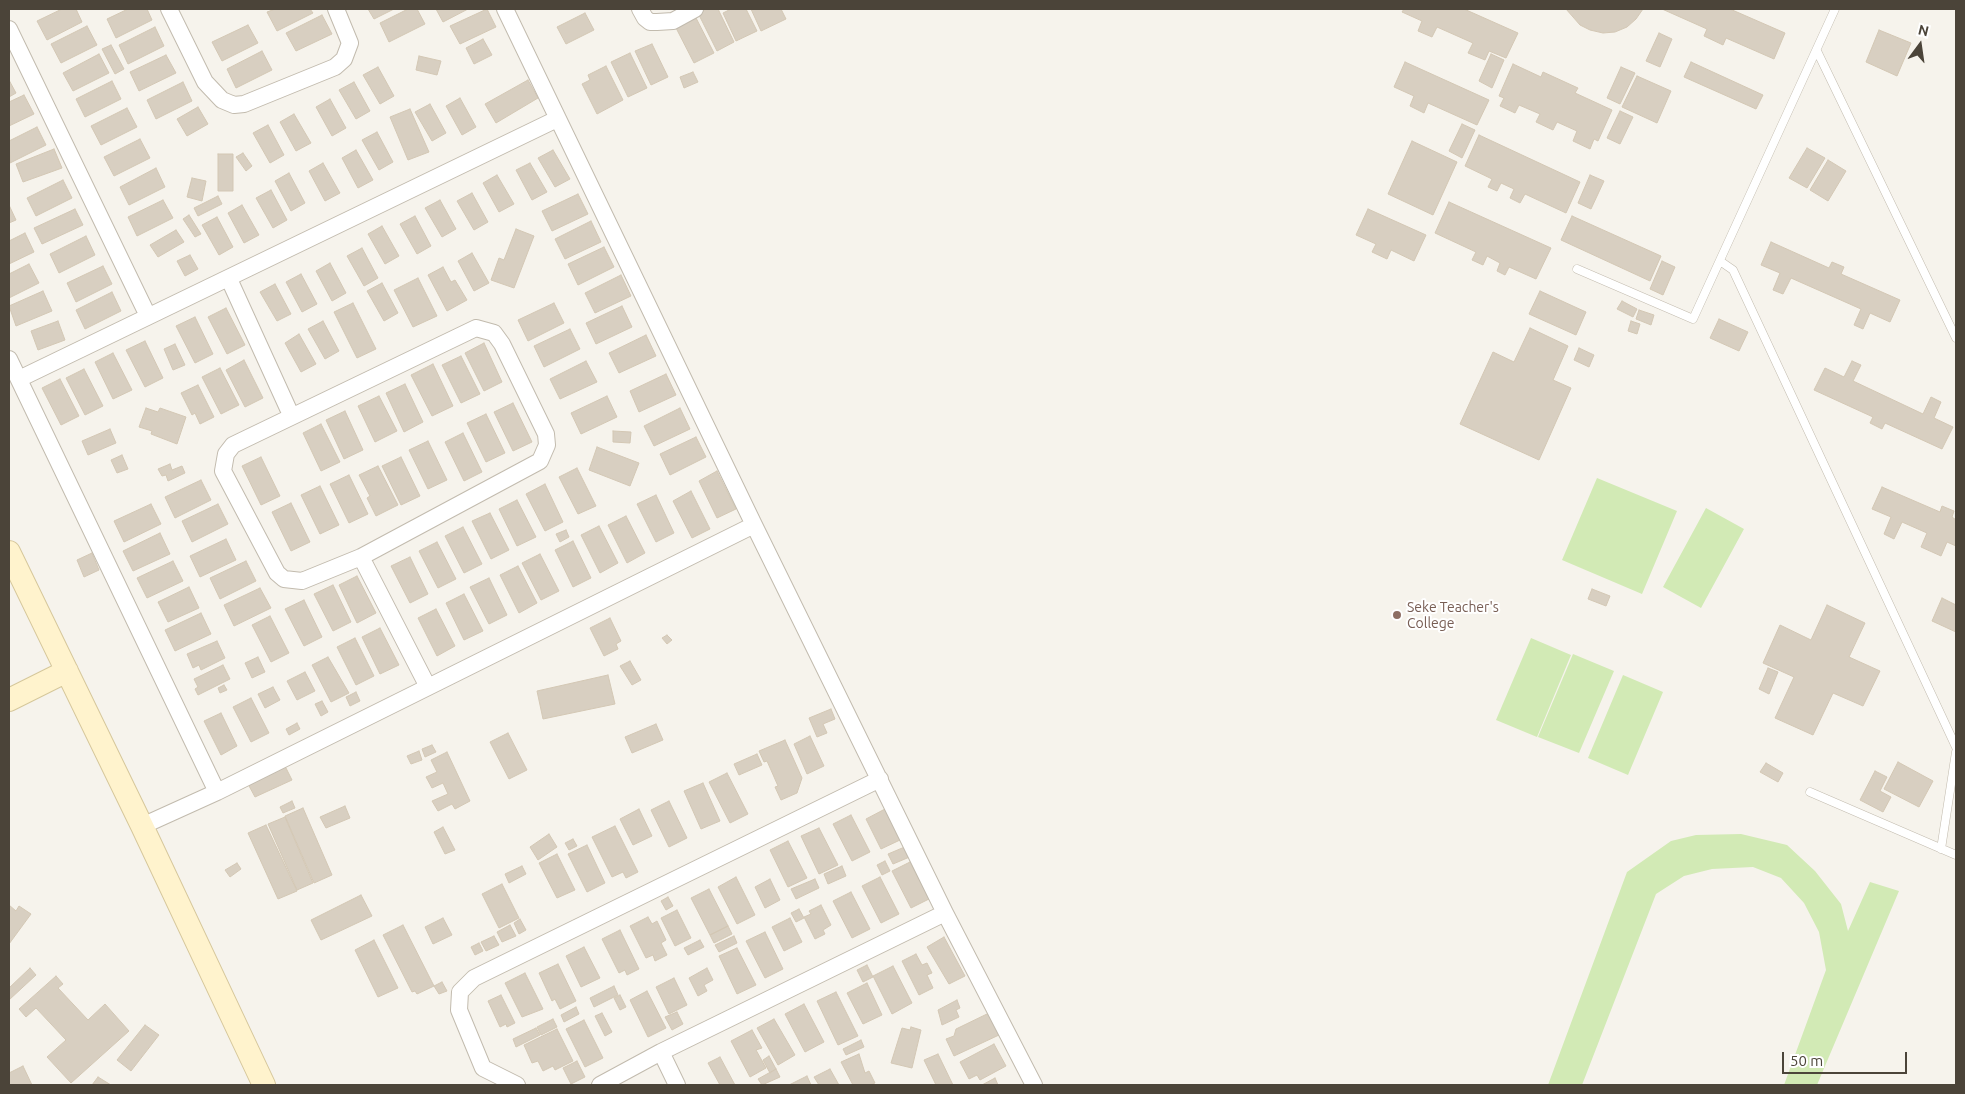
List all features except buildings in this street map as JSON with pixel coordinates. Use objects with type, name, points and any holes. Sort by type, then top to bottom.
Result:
[{"type":"street","points":[[169,9],[205,82],[222,100],[234,105],[244,104],[335,67],[344,59],[350,43],[336,9]]},
{"type":"street","points":[[506,9],[557,119],[754,525],[945,913],[1034,1085]]},
{"type":"street","points":[[640,9],[644,18],[650,22],[673,21],[695,9]]},
{"type":"street","points":[[9,29],[148,316]]},
{"type":"street","points":[[19,379],[557,119]]},
{"type":"street","points":[[229,279],[291,416]]},
{"type":"street","points":[[484,329],[494,333],[502,344],[546,434],[547,445],[540,461],[362,557],[302,581],[284,579],[277,573],[223,471],[226,454],[232,445],[470,330],[484,329]]},
{"type":"street","points":[[9,359],[217,792]]},
{"type":"street","points":[[142,826],[217,792],[754,525]]},
{"type":"street","points":[[9,552],[142,826],[264,1085]]},
{"type":"street","points":[[362,557],[428,687]]},
{"type":"street","points":[[9,700],[67,671]]},
{"type":"street","points":[[517,1085],[483,1068],[459,1010],[460,992],[474,978],[880,779]]},
{"type":"street","points":[[600,1085],[660,1052],[945,913]]},
{"type":"street","points":[[660,1052],[677,1085]]},
{"type":"lane","points":[[1577,269],[1693,319],[1835,9]]},
{"type":"lane","points":[[1817,50],[1956,338]]},
{"type":"lane","points":[[1720,262],[1733,270],[1956,747]]},
{"type":"lane","points":[[1941,849],[1956,752]]},
{"type":"lane","points":[[1810,792],[1956,855]]},
{"type":"green space","points":[[1597,478],[1677,511],[1642,594],[1562,560]]},
{"type":"green space","points":[[1706,508],[1744,529],[1701,608],[1663,587]]},
{"type":"green space","points":[[1531,638],[1571,655],[1537,737],[1496,720]]},
{"type":"green space","points":[[1573,654],[1614,671],[1579,753],[1538,737]]},
{"type":"green space","points":[[1623,675],[1663,692],[1628,775],[1588,758]]},
{"type":"green space","points":[[1741,834],[1787,845],[1815,871],[1841,904],[1848,931],[1870,882],[1899,891],[1817,1085],[1784,1085],[1826,970],[1819,932],[1804,903],[1781,878],[1753,867],[1712,869],[1684,876],[1656,894],[1582,1085],[1548,1085],[1627,872],[1671,841],[1696,835]]},
{"type":"place","name":"Seke Teacher's College","points":[[1397,615]]}]
